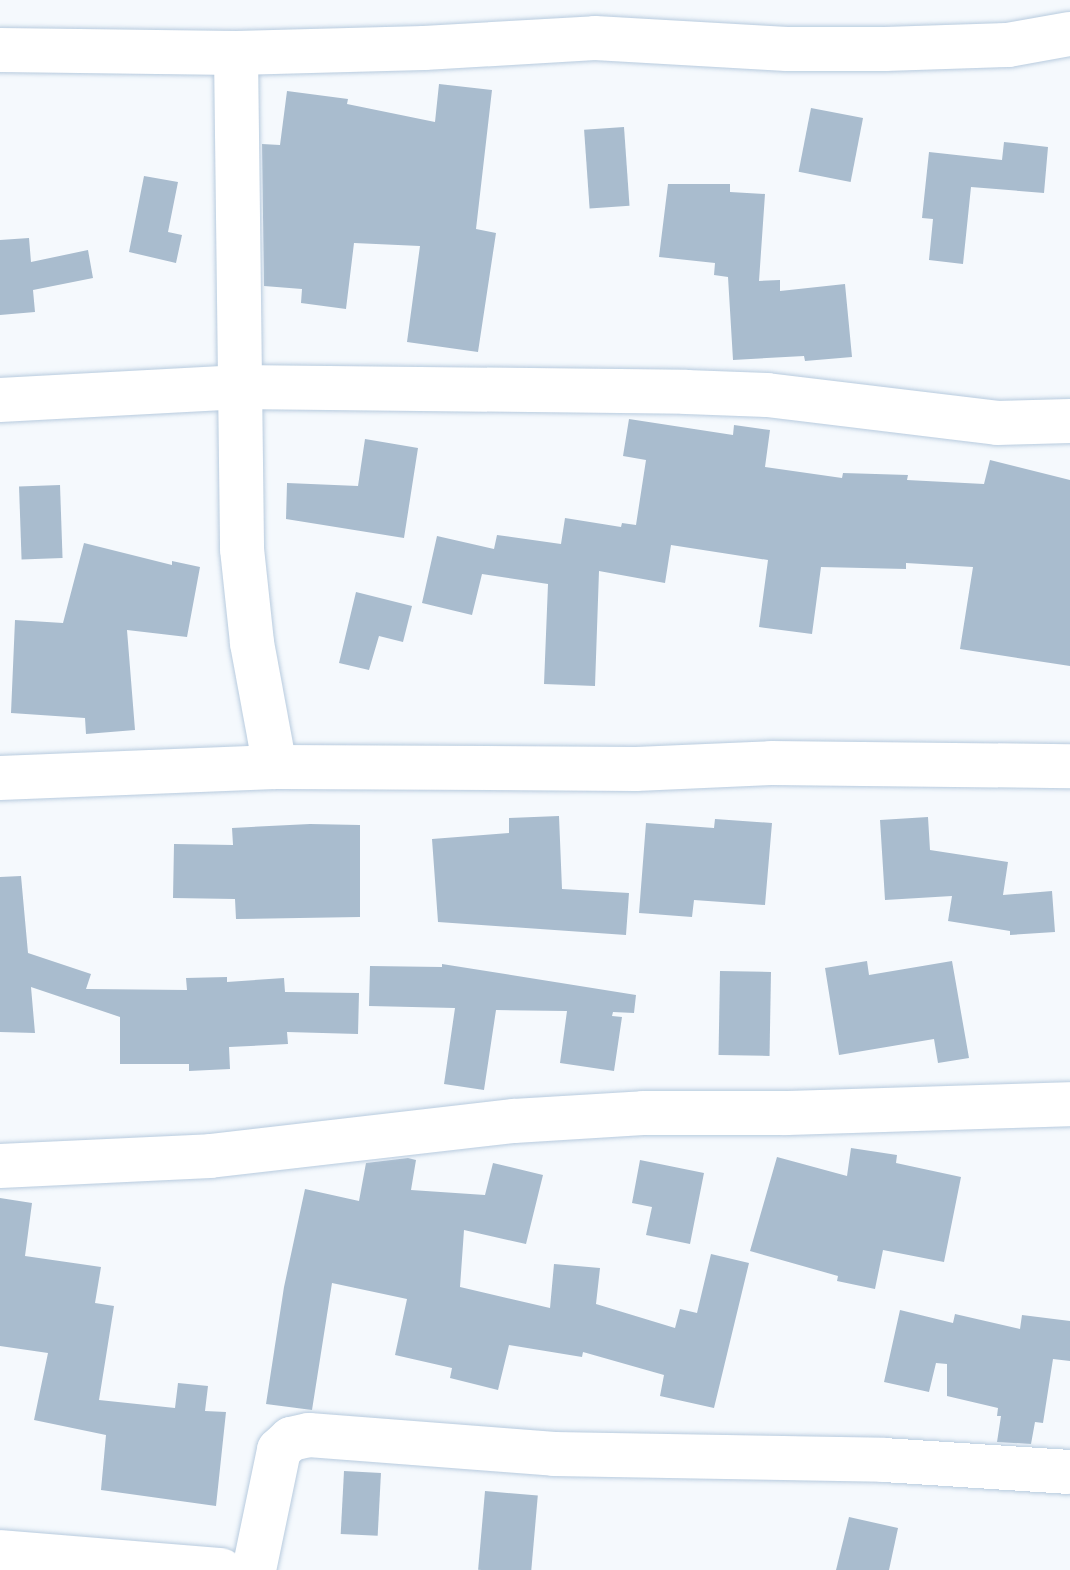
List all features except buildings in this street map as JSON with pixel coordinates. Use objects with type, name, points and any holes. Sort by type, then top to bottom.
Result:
[{"type":"street","points":[[0,50],[236,53],[424,48],[595,38],[787,49],[885,49],[1008,45],[1070,34]]},
{"type":"street","points":[[236,53],[237,387],[242,549],[252,643],[275,767]]},
{"type":"street","points":[[0,400],[237,387],[767,395],[997,423],[1070,421]]},
{"type":"street","points":[[0,778],[275,767],[636,769],[771,763],[1070,766]]},
{"type":"street","points":[[0,1166],[194,1157],[514,1121],[629,1114],[786,1113],[1070,1104]]},
{"type":"street","points":[[254,1570],[279,1450],[291,1439],[309,1435],[540,1453],[884,1460],[1070,1472]]},
{"type":"street","points":[[0,1552],[221,1570]]}]
